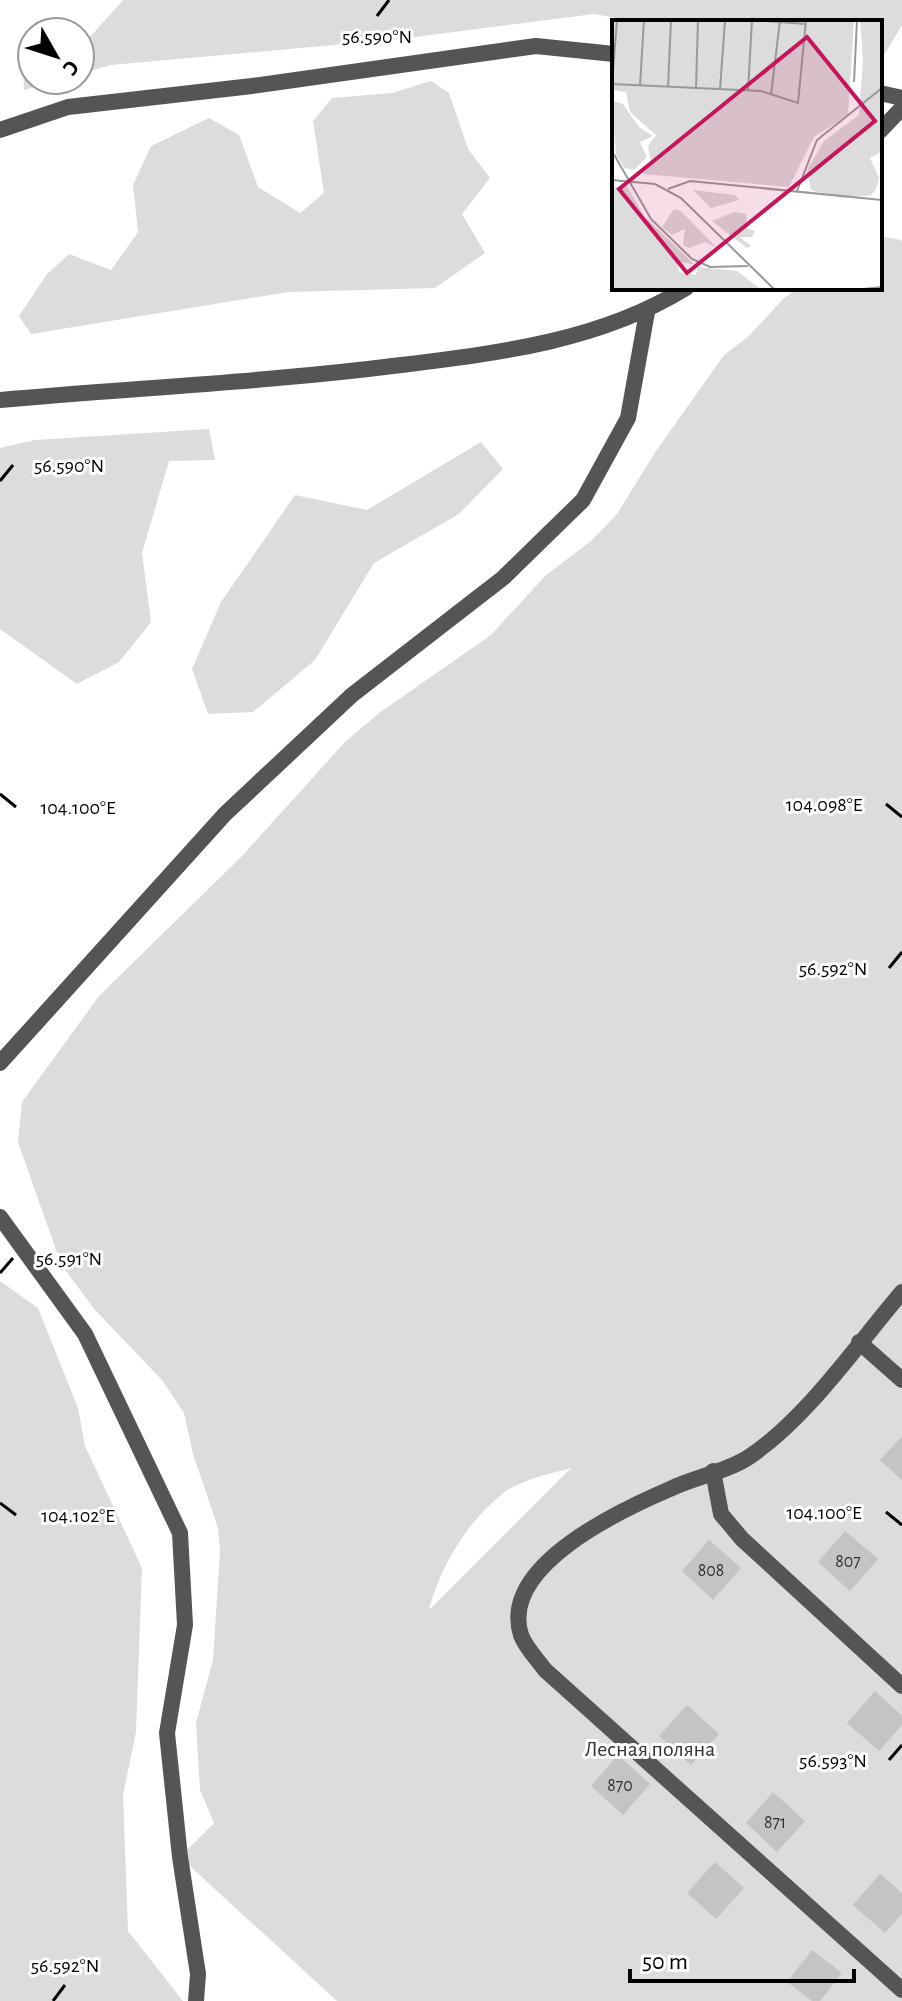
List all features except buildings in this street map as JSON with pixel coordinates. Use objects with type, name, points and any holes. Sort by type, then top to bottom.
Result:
[{"type":"street","points":[[0,130],[68,107],[252,86],[536,46],[612,54]]},
{"type":"street","points":[[882,93],[902,98]]},
{"type":"street","points":[[882,129],[902,108]]},
{"type":"street","points":[[0,400],[343,373],[524,350],[647,312],[683,290]]},
{"type":"street","points":[[0,1063],[225,814],[352,695],[503,578],[583,500],[628,418],[647,312]]},
{"type":"street","points":[[0,1217],[85,1334],[180,1533],[185,1625],[167,1733],[180,1857],[198,1974],[196,2001]]},
{"type":"street","points":[[902,1292],[790,1423],[747,1458],[669,1489],[575,1537],[533,1577],[520,1603],[521,1635],[545,1670],[902,1990]]},
{"type":"street","points":[[859,1342],[902,1380]]},
{"type":"street","points":[[713,1471],[721,1514],[742,1539],[902,1686]]},
{"type":"green space","points":[[123,0],[902,0],[902,25],[882,59],[882,20],[627,20],[594,14],[400,39],[111,65],[96,69],[96,30]]},
{"type":"green space","points":[[431,81],[449,93],[468,149],[490,178],[462,214],[485,253],[435,288],[289,292],[31,334],[19,316],[47,274],[69,254],[111,270],[138,232],[133,185],[151,146],[209,118],[239,135],[258,187],[300,213],[324,193],[313,121],[332,98],[392,93]]},
{"type":"green space","name":"Лесная поляна","points":[[882,236],[901,240],[902,2001],[337,2001],[180,1857],[214,1823],[200,1790],[196,1723],[213,1660],[220,1551],[218,1528],[193,1454],[184,1413],[162,1380],[94,1309],[61,1264],[18,1142],[22,1102],[99,996],[243,855],[345,742],[379,713],[491,635],[545,576],[591,541],[617,514],[656,451],[724,355],[749,336],[795,290],[882,290]],"holes":[[[571,1468],[429,1609],[449,1559],[468,1529],[492,1503],[520,1483]]]},
{"type":"green space","points":[[209,429],[215,460],[169,461],[142,553],[151,622],[119,662],[77,684],[0,629],[0,448],[35,440]]},
{"type":"green space","points":[[481,442],[503,469],[459,514],[374,563],[315,660],[253,712],[208,714],[192,669],[221,602],[295,495],[367,510]]},
{"type":"green space","points":[[0,1281],[38,1308],[78,1408],[85,1446],[142,1568],[136,1732],[123,1795],[128,1931],[183,2001],[0,2001]]}]
